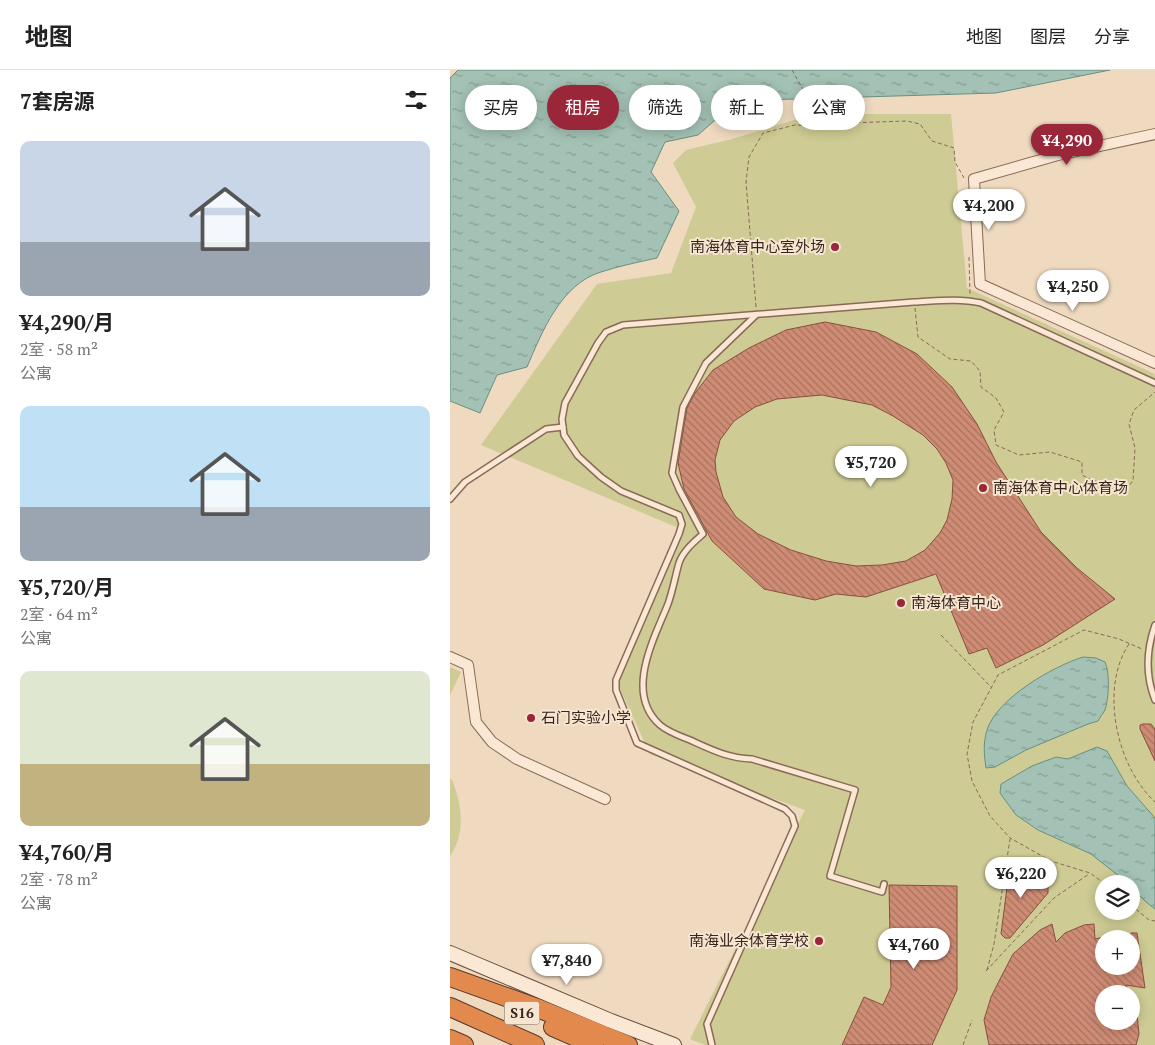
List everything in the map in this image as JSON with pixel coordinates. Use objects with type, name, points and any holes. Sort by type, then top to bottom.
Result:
[{"type":"highway","name":"S16","points":[[450,979],[594,1045]]},
{"type":"highway","points":[[450,979],[540,1009],[628,1045]]},
{"type":"highway","name":"S16","points":[[450,1007],[535,1045]]},
{"type":"highway","points":[[450,1039],[464,1045]]},
{"type":"main road","points":[[450,953],[611,1022],[674,1045]]},
{"type":"street","points":[[1155,134],[1058,155],[974,179],[980,284],[1155,363]]},
{"type":"street","points":[[450,656],[468,665],[476,722],[492,742],[517,759],[605,800]]},
{"type":"lane","points":[[712,1045],[707,1024],[795,826],[792,816],[784,809],[637,743],[616,690],[616,680],[682,524],[679,515],[622,491],[601,477],[578,456],[564,435],[562,419],[565,403],[598,343],[606,332],[624,325],[914,302],[970,301],[981,303],[1155,383]]},
{"type":"lane","points":[[756,314],[706,363],[683,407],[672,473],[703,534],[689,546],[679,562],[673,590],[643,670],[643,686],[647,710],[660,725],[718,752],[734,758],[752,759],[855,790],[830,876],[882,892],[884,884]]},
{"type":"lane","points":[[450,499],[464,482],[546,429],[563,427]]},
{"type":"lane","points":[[1155,626],[1147,652],[1150,688],[1155,700]]},
{"type":"path","points":[[792,70],[801,85]]},
{"type":"path","points":[[865,122],[907,121],[920,124],[932,141],[954,148],[955,162],[964,176],[966,185]]},
{"type":"path","points":[[756,314],[746,182],[750,157],[763,133],[793,126]]},
{"type":"path","points":[[968,252],[970,301]]},
{"type":"path","points":[[914,302],[918,337],[950,359],[971,362],[980,372],[982,387],[996,398],[1004,412],[994,430],[996,445],[1019,455],[1050,452],[1082,462],[1082,475],[1092,481],[1111,484],[1125,490],[1133,481],[1134,473],[1135,448],[1130,424],[1134,410],[1155,392]]},
{"type":"path","points":[[1095,877],[1090,873],[1051,861],[1010,838],[990,816],[972,781],[967,754],[973,722],[998,675],[1084,630],[1119,639],[1147,652]]},
{"type":"path","points":[[941,635],[991,688]]},
{"type":"path","points":[[1129,643],[1121,656],[1114,688],[1116,732],[1128,766],[1144,792],[1155,802]]},
{"type":"path","points":[[1010,838],[994,944],[986,971],[1054,898],[1090,873]]},
{"type":"path","points":[[1140,912],[1149,920],[1155,921]]},
{"type":"path","points":[[963,1045],[972,1020]]},
{"type":"shaded area","name":"南海体育中心","points":[[865,114],[951,114],[967,288],[1155,374],[1155,1045],[705,1045],[690,1039],[805,810],[650,754],[614,676],[681,529],[481,445],[597,284],[671,273],[696,207],[673,163],[686,150],[762,130],[783,130],[783,123],[793,120],[793,130],[865,130]]},
{"type":"shaded area","points":[[450,667],[461,672],[450,695]]},
{"type":"shaded area","points":[[450,779],[458,799],[461,819],[458,838],[450,856]]},
{"type":"water","points":[[458,70],[1110,70],[996,93],[865,97],[865,85],[793,85],[793,99],[783,99],[783,85],[711,85],[711,124],[698,135],[665,142],[651,172],[679,211],[657,258],[601,272],[587,278],[575,287],[564,298],[546,325],[527,367],[497,375],[480,413],[450,401],[450,78]]},
{"type":"water","points":[[1083,657],[1096,658],[1105,662],[1107,666],[1107,699],[1105,710],[1098,721],[1026,750],[995,767],[986,768],[984,749],[987,730],[1002,706],[1028,685],[1057,668]]},
{"type":"water","points":[[1097,747],[1107,751],[1127,786],[1155,818],[1155,909],[1140,896],[1140,875],[1118,875],[1091,854],[1038,830],[1016,815],[1000,793],[1001,784],[1032,766],[1056,757],[1068,759]]},
{"type":"building","name":"南海体育中心体育场","points":[[825,322],[876,332],[917,354],[952,387],[977,424],[996,462],[1041,532],[1077,568],[1115,599],[1043,645],[996,668],[987,648],[969,654],[936,574],[866,597],[836,594],[815,600],[764,589],[712,541],[684,489],[678,463],[687,408],[695,393],[713,370],[749,348],[786,330]],"holes":[[[822,395],[872,405],[923,435],[937,449],[946,463],[953,480],[952,499],[947,520],[940,533],[925,550],[906,561],[882,565],[856,566],[826,561],[791,550],[758,534],[736,517],[723,497],[716,472],[715,460],[720,440],[734,421],[755,407],[777,399]]]},
{"type":"building","points":[[1151,724],[1155,729],[1155,761],[1140,729],[1140,725]]},
{"type":"building","points":[[1015,867],[1022,867],[1048,886],[1048,893],[1010,938],[1005,938],[1001,934],[1009,872]]},
{"type":"building","points":[[889,885],[957,886],[957,990],[932,1045],[842,1045],[864,997],[883,1005],[891,987]]},
{"type":"building","points":[[1052,924],[1056,942],[1065,933],[1084,925],[1094,924],[1095,975],[1140,975],[1140,954],[1145,988],[1140,987],[1140,985],[1095,985],[1095,1030],[1139,1030],[1136,1045],[989,1045],[984,1020],[991,997],[1013,954],[1040,930]]},
{"type":"place","name":"南海体育中心室外场","points":[[835,247]]},
{"type":"place","name":"南海体育中心体育场","points":[[983,488]]},
{"type":"place","name":"南海体育中心","points":[[901,603]]},
{"type":"place","name":"石门实验小学","points":[[531,718]]},
{"type":"place","name":"南海业余体育学校","points":[[819,941]]}]
